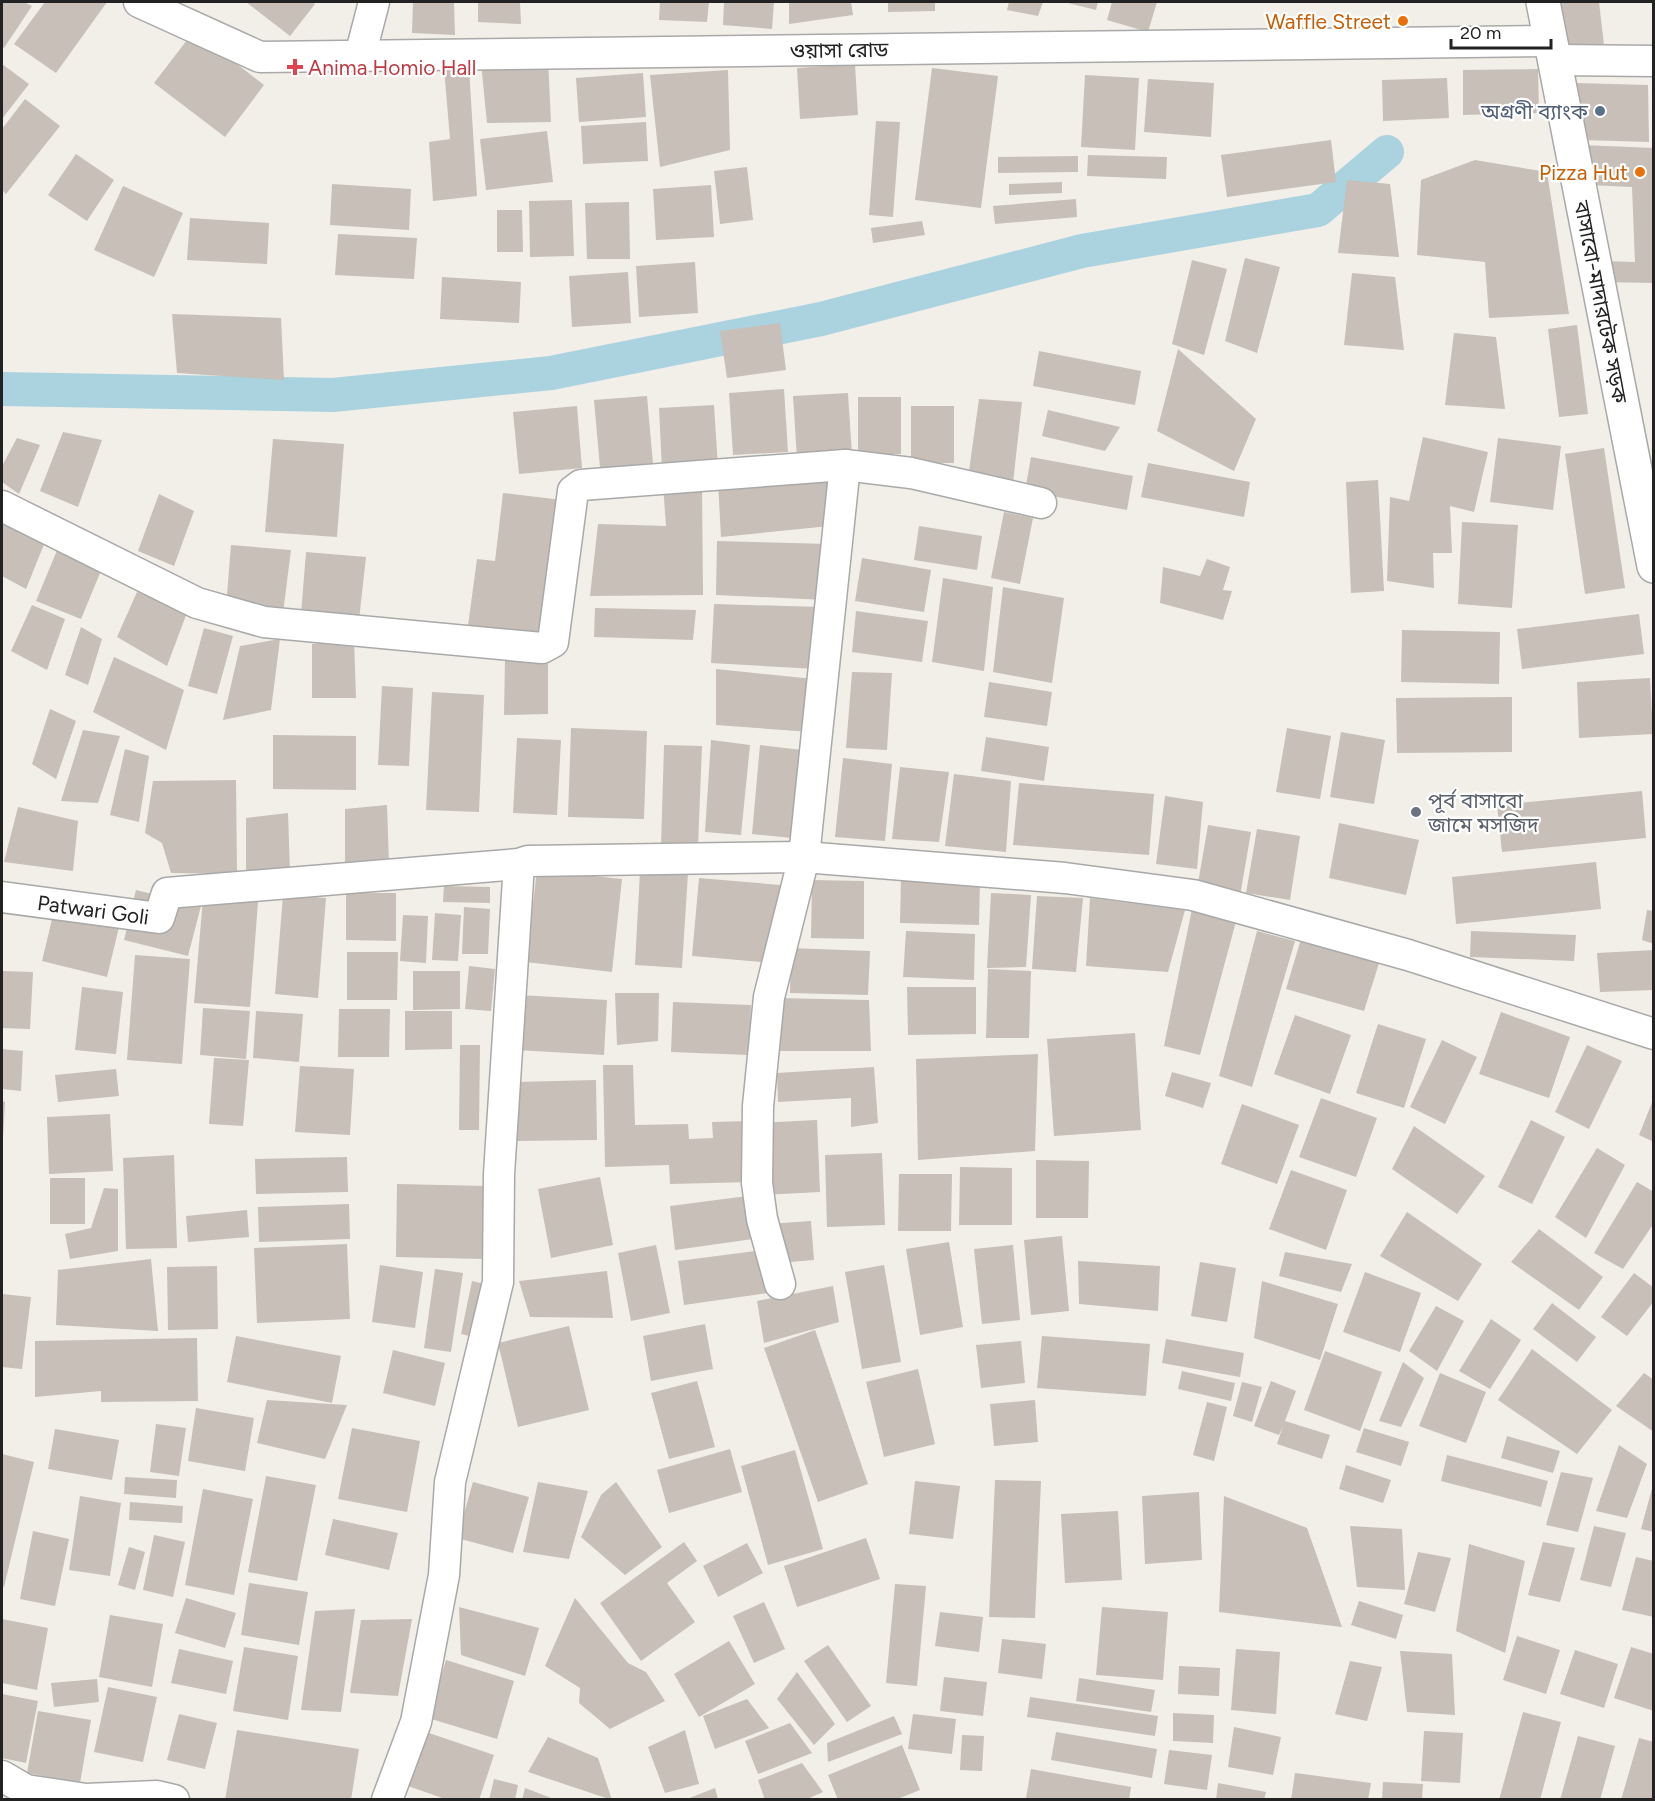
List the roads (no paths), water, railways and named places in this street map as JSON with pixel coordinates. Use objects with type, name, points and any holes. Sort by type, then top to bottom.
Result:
[{"type":"street","name":"ওয়াসা রোড","points":[[139,2],[260,57],[1553,50],[1653,61]]},
{"type":"street","points":[[360,56],[374,2]]},
{"type":"street","name":"বাসাবো-মাদারটেক সড়ক","points":[[1543,2],[1653,567]]},
{"type":"street","points":[[780,1284],[762,1219],[757,1183],[758,1106],[769,997],[804,857],[845,465]]},
{"type":"street","points":[[2,506],[197,603],[264,622],[542,648],[554,642],[575,488],[755,470],[845,465],[911,473],[1041,503]]},
{"type":"street","points":[[387,1800],[416,1722],[444,1575],[450,1482],[498,1282],[499,1174],[519,864],[528,861],[804,857],[1065,878],[1193,895],[1408,955],[1653,1034]]},
{"type":"street","name":"Patwari Goli","points":[[2,897],[159,918],[167,893],[519,864]]},
{"type":"street","points":[[2,1776],[26,1790],[86,1799],[157,1796],[174,1800]]},
{"type":"waterway","points":[[2,389],[333,395],[551,373],[821,319],[1082,251],[1318,210],[1387,152]]},
{"type":"place","name":"Waffle Street","points":[[1403,21]]},
{"type":"place","name":"Anima Homio Hall","points":[[295,67]]},
{"type":"place","name":"অগ্রণী ব্যাংক","points":[[1600,111]]},
{"type":"place","name":"Pizza Hut","points":[[1640,172]]},
{"type":"place","name":"পূর্ব বাসাবো জামে মসজিদ","points":[[1416,812]]}]
